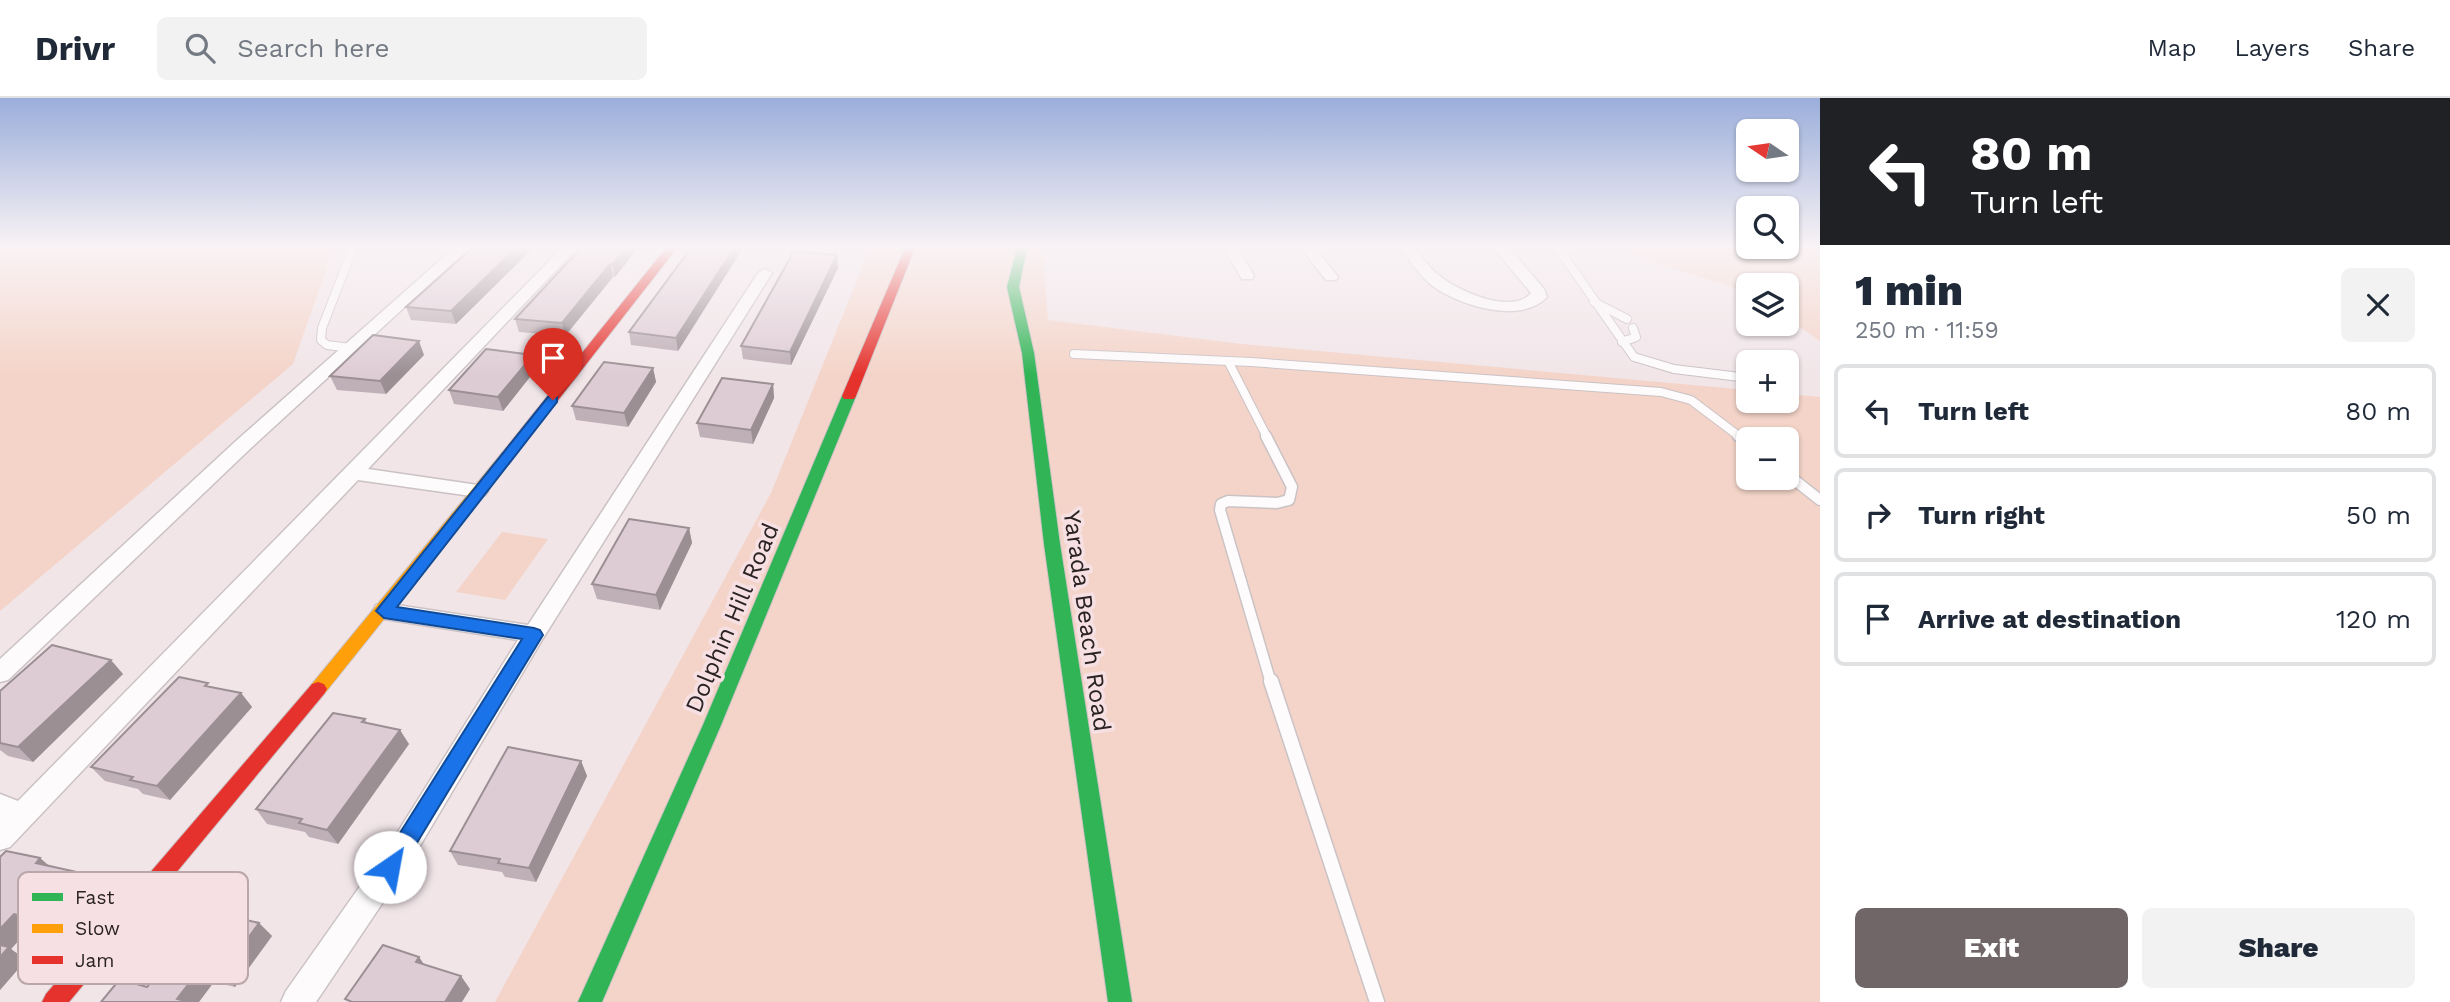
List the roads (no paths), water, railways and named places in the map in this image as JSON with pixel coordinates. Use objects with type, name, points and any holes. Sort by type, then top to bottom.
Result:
[{"type":"street","points":[[0,673],[244,444],[415,290]]},
{"type":"street","points":[[0,838],[12,810],[353,473],[529,290]]},
{"type":"street","points":[[164,872],[384,611],[638,290]]},
{"type":"street","points":[[298,1002],[404,847],[534,635],[753,290]]},
{"type":"street","name":"Dolphin Hill Road","points":[[590,1002],[712,725],[892,290]]},
{"type":"street","name":"Yarada Beach Road","points":[[1013,290],[1016,311],[1028,353],[1052,544],[1120,1002]]},
{"type":"street","points":[[1454,290],[1463,296],[1499,305],[1532,302],[1539,297],[1537,290]]},
{"type":"street","points":[[353,473],[478,491]]},
{"type":"street","points":[[384,611],[534,635]]},
{"type":"street","points":[[54,1002],[69,984]]},
{"type":"lane","points":[[337,290],[322,328],[321,340],[327,345],[351,348]]},
{"type":"lane","points":[[1586,290],[1630,354],[1641,361],[1736,376]]},
{"type":"lane","points":[[1594,302],[1627,319]]},
{"type":"lane","points":[[1622,342],[1636,337],[1633,328]]},
{"type":"lane","points":[[1074,354],[1228,361],[1661,392],[1681,396],[1700,405],[1736,434]]},
{"type":"lane","points":[[1228,361],[1292,487],[1289,500],[1277,503],[1228,501],[1221,504],[1220,510],[1271,682],[1377,1002]]},
{"type":"lane","points":[[1799,483],[1820,500]]}]
